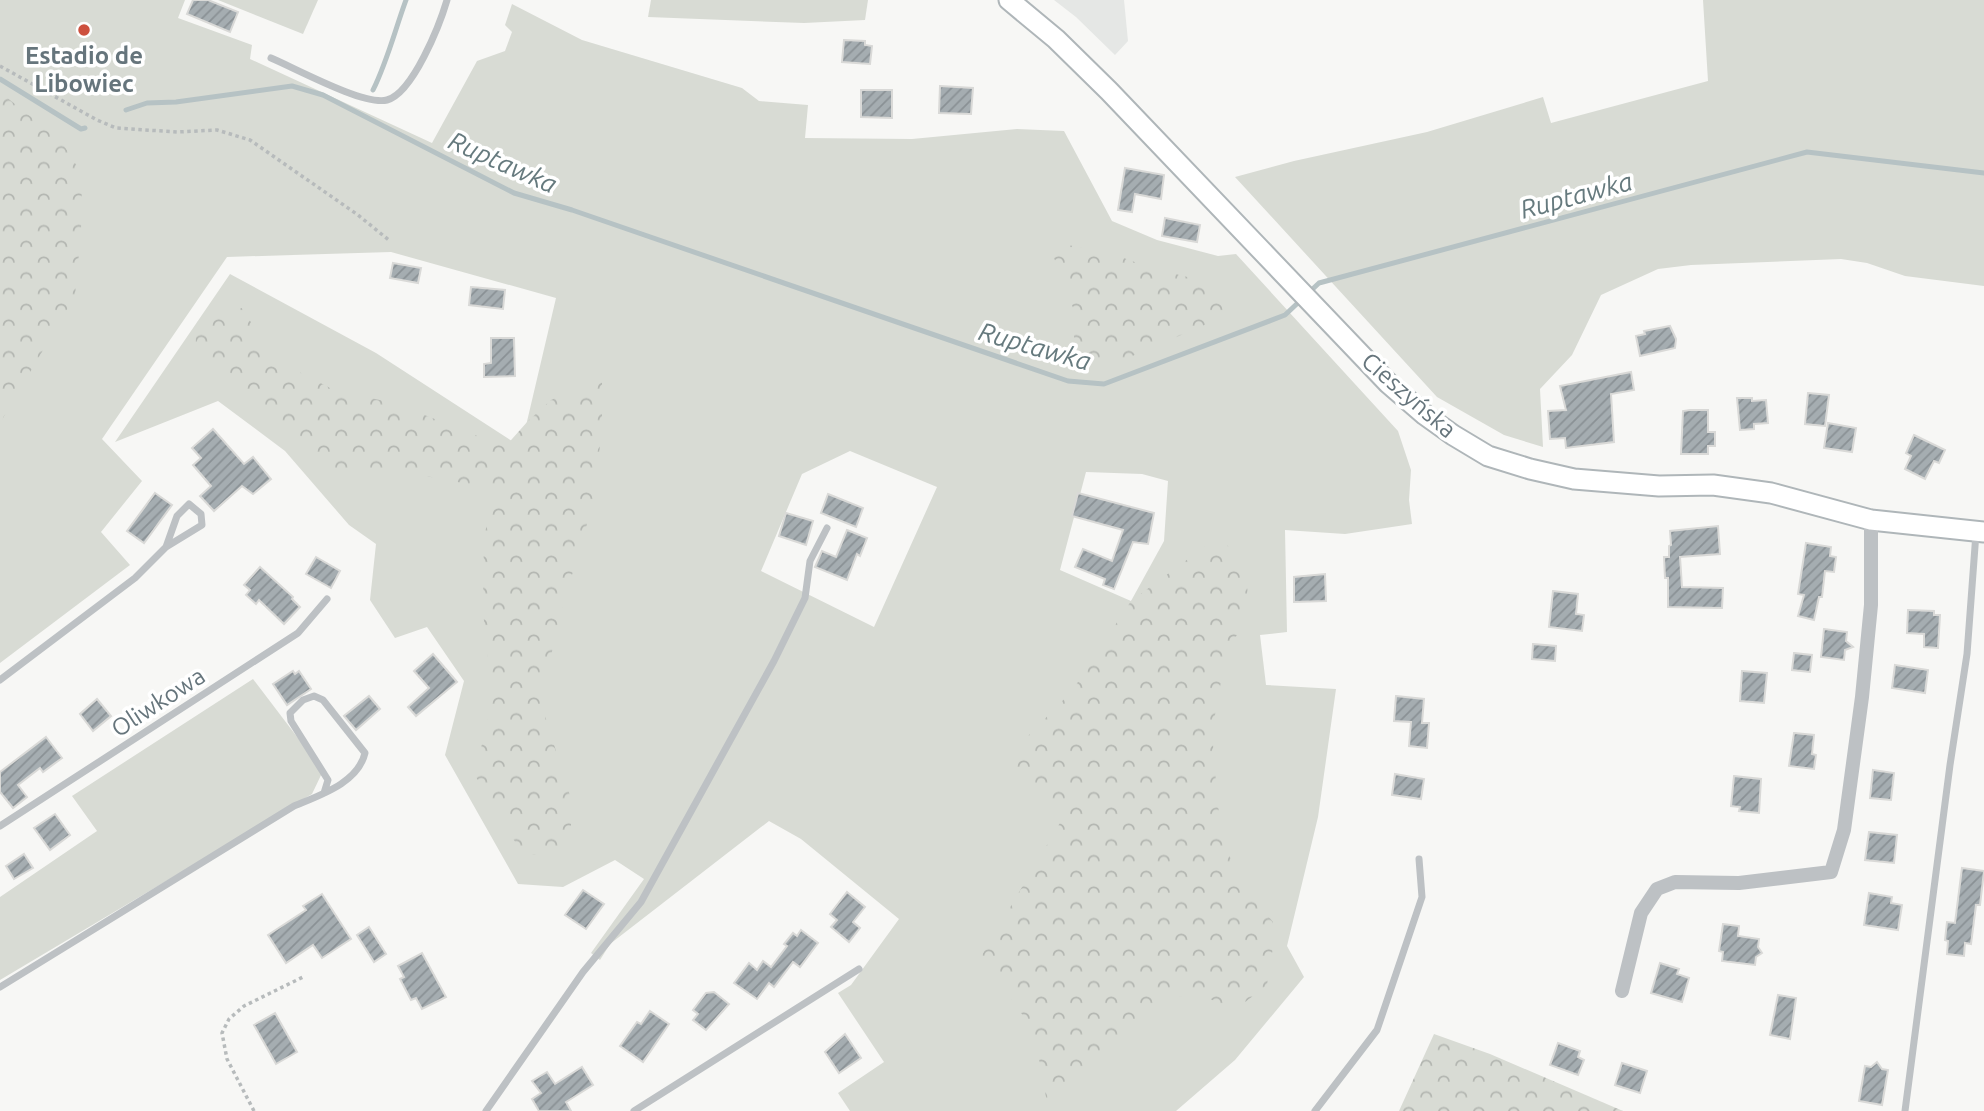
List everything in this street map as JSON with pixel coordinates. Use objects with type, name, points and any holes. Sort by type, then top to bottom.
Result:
[{"type":"main road","name":"Cieszyńska","points":[[1009,0],[1056,39],[1109,91],[1388,383],[1425,415],[1488,456],[1574,480],[1659,486],[1713,485],[1771,493],[1871,520],[1980,532]]},
{"type":"street","points":[[1622,991],[1641,912],[1657,889],[1675,882],[1739,883],[1831,872],[1844,830],[1862,698],[1871,605],[1871,520]]},
{"type":"lane","points":[[271,58],[356,96],[385,101],[400,94],[437,33],[447,0]]},
{"type":"lane","points":[[0,680],[135,578],[166,547],[202,525],[201,514],[189,504],[177,516],[166,547]]},
{"type":"lane","points":[[486,1111],[583,972],[641,902],[774,661],[805,598],[810,561],[827,528]]},
{"type":"lane","points":[[1905,1111],[1967,654],[1980,532]]},
{"type":"lane","name":"Oliwkowa","points":[[0,826],[298,633],[327,599]]},
{"type":"lane","points":[[0,987],[294,806],[324,793],[362,766],[365,753],[323,700],[314,696],[303,700],[290,713],[291,721],[328,780],[324,793]]},
{"type":"lane","points":[[1315,1111],[1377,1030],[1422,897],[1419,859]]},
{"type":"lane","points":[[634,1111],[859,969]]},
{"type":"path","points":[[0,66],[97,120],[117,128],[177,132],[217,131],[250,140],[358,215],[390,241]]},
{"type":"path","points":[[254,1111],[227,1059],[222,1033],[229,1019],[244,1006],[303,977]]},
{"type":"shaded area","points":[[1054,0],[1124,0],[1128,41],[1115,55],[1076,17]]},
{"type":"green space","points":[[0,0],[185,0],[178,18],[252,45],[250,59],[432,143],[477,61],[505,51],[512,32],[505,25],[512,4],[582,40],[742,88],[759,101],[808,105],[805,138],[912,139],[1017,129],[1064,131],[1112,221],[1157,240],[1218,256],[1236,254],[1398,431],[1411,470],[1409,500],[1412,524],[1345,534],[1285,530],[1287,632],[1260,635],[1266,685],[1336,689],[1318,817],[1287,946],[1304,977],[1235,1060],[1176,1111],[850,1111],[838,1093],[884,1062],[838,993],[851,985],[899,919],[801,839],[769,821],[610,944],[600,960],[591,953],[644,879],[615,860],[563,887],[518,884],[445,755],[464,681],[427,627],[395,638],[370,600],[376,544],[349,525],[285,451],[218,401],[115,442],[230,274],[376,353],[521,447],[556,298],[391,252],[227,257],[102,439],[142,481],[101,532],[130,565],[0,663]],"holes":[[[850,451],[937,487],[874,627],[761,571],[802,474]],[[1086,472],[1142,474],[1168,481],[1164,541],[1131,601],[1060,570]]]},
{"type":"green space","points":[[218,0],[318,0],[303,34]]},
{"type":"green space","points":[[651,0],[868,0],[865,20],[804,23],[648,17]]},
{"type":"green space","points":[[1703,0],[1984,0],[1984,286],[1905,276],[1867,263],[1841,259],[1691,265],[1658,269],[1601,295],[1572,355],[1540,389],[1543,447],[1504,435],[1437,397],[1235,177],[1294,161],[1427,132],[1543,97],[1551,123],[1708,81]]},
{"type":"green space","points":[[0,92],[61,141],[82,174],[81,231],[75,296],[0,423]]},
{"type":"green space","points":[[1048,242],[1105,251],[1148,267],[1203,281],[1237,311],[1116,363],[1073,363],[1075,313]]},
{"type":"green space","points":[[242,308],[274,359],[332,389],[397,404],[505,447],[551,400],[602,377],[602,424],[595,497],[559,619],[541,703],[571,799],[571,839],[552,852],[536,855],[520,850],[473,772],[492,699],[483,611],[484,534],[500,490],[420,475],[368,476],[322,465],[280,432],[195,352],[197,322]]},
{"type":"green space","points":[[1222,534],[1247,584],[1249,615],[1226,653],[1212,732],[1218,807],[1229,855],[1242,884],[1273,922],[1273,947],[1267,985],[1235,1010],[1201,995],[1164,997],[1048,1108],[1034,1032],[982,955],[1064,816],[1007,766],[1028,736],[1072,691],[1131,601]]},
{"type":"green space","points":[[253,679],[323,771],[312,794],[0,980],[0,897],[97,831],[72,796]]},
{"type":"green space","points":[[1434,1034],[1490,1054],[1623,1111],[1399,1111]]},
{"type":"building","points":[[193,0],[208,0],[238,12],[230,32],[187,14]]},
{"type":"building","points":[[844,40],[865,41],[865,45],[872,46],[870,64],[842,62]]},
{"type":"building","points":[[940,86],[973,88],[971,114],[939,113]]},
{"type":"building","points":[[861,90],[892,90],[892,118],[861,117]]},
{"type":"building","points":[[1125,168],[1164,175],[1161,199],[1135,194],[1132,212],[1118,210]]},
{"type":"building","points":[[1165,218],[1200,225],[1197,242],[1162,236]]},
{"type":"building","points":[[393,263],[421,268],[418,283],[390,278]]},
{"type":"building","points":[[471,287],[505,290],[503,309],[469,305]]},
{"type":"building","points":[[1670,326],[1676,339],[1675,348],[1640,356],[1636,336],[1645,334],[1644,331]]},
{"type":"building","points":[[491,338],[514,338],[515,376],[484,377],[484,364],[491,363]]},
{"type":"building","points":[[1631,372],[1634,390],[1611,394],[1614,442],[1566,448],[1565,438],[1550,439],[1548,411],[1566,410],[1560,386]]},
{"type":"building","points":[[1808,393],[1829,395],[1825,426],[1805,424]]},
{"type":"building","points":[[1737,398],[1766,400],[1768,423],[1754,424],[1754,429],[1740,430]]},
{"type":"building","points":[[1708,410],[1708,432],[1715,432],[1715,446],[1708,446],[1708,454],[1681,454],[1683,411]]},
{"type":"building","points":[[1828,423],[1856,428],[1852,452],[1824,448]]},
{"type":"building","points":[[213,429],[244,464],[253,457],[271,479],[253,494],[242,486],[214,511],[200,496],[211,486],[193,465],[201,458],[192,448]]},
{"type":"building","points":[[1914,435],[1945,450],[1939,463],[1934,461],[1925,479],[1905,469],[1911,456],[1906,453]]},
{"type":"building","points":[[155,493],[172,505],[144,543],[127,531]]},
{"type":"building","points":[[1078,493],[1154,513],[1148,544],[1133,542],[1114,589],[1103,585],[1105,579],[1075,567],[1083,549],[1112,561],[1123,530],[1072,516]]},
{"type":"building","points":[[828,494],[863,508],[856,527],[821,513]]},
{"type":"building","points":[[786,513],[813,521],[806,545],[779,536]]},
{"type":"building","points":[[1718,526],[1720,554],[1680,557],[1682,587],[1723,588],[1722,608],[1668,607],[1668,578],[1665,578],[1664,557],[1669,557],[1670,531]]},
{"type":"building","points":[[847,530],[867,538],[860,556],[857,554],[847,580],[815,567],[822,551],[836,557]]},
{"type":"building","points":[[1806,543],[1831,547],[1830,556],[1836,557],[1834,572],[1825,571],[1822,597],[1819,597],[1814,620],[1798,616],[1804,595],[1798,594]]},
{"type":"building","points":[[316,557],[340,571],[331,588],[306,574]]},
{"type":"building","points":[[260,567],[293,597],[300,607],[284,624],[259,600],[256,604],[246,595],[250,590],[244,585]]},
{"type":"building","points":[[1325,574],[1326,601],[1294,602],[1294,577]]},
{"type":"building","points":[[1553,591],[1578,594],[1576,614],[1584,615],[1582,631],[1549,627]]},
{"type":"building","points":[[1908,610],[1934,611],[1934,615],[1940,615],[1938,648],[1924,647],[1924,634],[1907,633]]},
{"type":"building","points":[[1824,629],[1847,632],[1846,641],[1853,647],[1845,650],[1844,660],[1821,657]]},
{"type":"building","points":[[1533,644],[1556,646],[1555,661],[1532,659]]},
{"type":"building","points":[[1794,653],[1812,655],[1810,672],[1792,670]]},
{"type":"building","points":[[433,654],[457,682],[416,716],[408,707],[429,688],[414,671]]},
{"type":"building","points":[[1895,665],[1928,670],[1925,693],[1892,688]]},
{"type":"building","points":[[293,671],[295,674],[299,671],[311,689],[287,705],[273,684]]},
{"type":"building","points":[[1742,671],[1767,673],[1764,703],[1740,701]]},
{"type":"building","points":[[369,696],[380,709],[356,730],[344,716]]},
{"type":"building","points":[[1396,696],[1424,699],[1422,723],[1429,723],[1427,748],[1409,746],[1411,722],[1394,721]]},
{"type":"building","points":[[97,699],[111,716],[93,731],[80,714]]},
{"type":"building","points":[[1794,733],[1814,735],[1814,769],[1789,766]]},
{"type":"building","points":[[46,737],[62,758],[43,772],[40,768],[18,785],[27,797],[13,808],[0,792],[0,772]]},
{"type":"building","points":[[1873,770],[1894,773],[1891,800],[1870,798]]},
{"type":"building","points":[[1395,774],[1424,779],[1421,799],[1392,795]]},
{"type":"building","points":[[1734,776],[1761,779],[1759,813],[1739,811],[1740,807],[1731,806]]},
{"type":"building","points":[[55,814],[70,835],[50,850],[34,828]]},
{"type":"building","points":[[1869,832],[1897,835],[1894,863],[1865,860]]},
{"type":"building","points":[[24,854],[33,868],[14,879],[6,866]]},
{"type":"building","points":[[1962,868],[1984,871],[1971,944],[1965,943],[1964,956],[1947,954],[1948,941],[1945,940],[1947,922],[1955,923]]},
{"type":"building","points":[[583,890],[604,904],[586,929],[565,915]]},
{"type":"building","points":[[847,892],[865,907],[853,922],[860,928],[849,942],[831,927],[837,920],[830,914]]},
{"type":"building","points":[[1869,893],[1892,897],[1891,903],[1902,905],[1898,930],[1864,925]]},
{"type":"building","points":[[322,894],[351,939],[322,958],[313,945],[286,963],[268,935],[306,910],[303,906]]},
{"type":"building","points":[[1723,924],[1739,926],[1738,936],[1759,939],[1758,947],[1762,953],[1756,957],[1755,965],[1722,961],[1723,952],[1719,951]]},
{"type":"building","points":[[369,927],[386,954],[374,962],[357,935]]},
{"type":"building","points":[[801,930],[818,943],[800,967],[793,962],[774,987],[769,983],[757,999],[734,983],[749,963],[757,970],[763,961],[771,967],[787,946],[784,944],[793,933],[797,936]]},
{"type":"building","points":[[422,953],[446,997],[422,1009],[416,998],[411,1000],[400,979],[404,977],[398,966]]},
{"type":"building","points":[[1660,963],[1679,969],[1677,974],[1689,978],[1682,1002],[1651,993]]},
{"type":"building","points":[[714,992],[729,1004],[706,1030],[693,1020],[698,1014],[693,1010],[706,993]]},
{"type":"building","points":[[1778,995],[1796,998],[1790,1039],[1770,1035]]},
{"type":"building","points":[[650,1011],[669,1024],[643,1062],[620,1046],[637,1022],[641,1024]]},
{"type":"building","points":[[275,1013],[297,1052],[276,1064],[254,1025]]},
{"type":"building","points":[[845,1034],[861,1058],[839,1073],[825,1052]]},
{"type":"building","points":[[1558,1043],[1580,1051],[1578,1057],[1584,1060],[1578,1075],[1550,1065]]},
{"type":"building","points":[[1877,1062],[1882,1069],[1888,1070],[1882,1105],[1859,1101],[1865,1066],[1871,1067]]},
{"type":"building","points":[[1622,1063],[1647,1071],[1640,1093],[1615,1085]]},
{"type":"building","points":[[582,1067],[593,1085],[566,1102],[571,1111],[539,1111],[532,1099],[541,1093],[532,1081],[547,1072],[555,1084]]},
{"type":"waterway","points":[[373,90],[406,0]]},
{"type":"waterway","name":"Ruptawka","points":[[0,79],[81,129],[85,128]]},
{"type":"waterway","name":"Ruptawka","points":[[126,110],[147,103],[176,102],[292,86],[323,95],[514,193],[572,210],[1068,381],[1104,384],[1285,315],[1319,283],[1807,152],[1984,173]]},
{"type":"place","name":"Estadio de Libowiec","points":[[84,30]]}]
